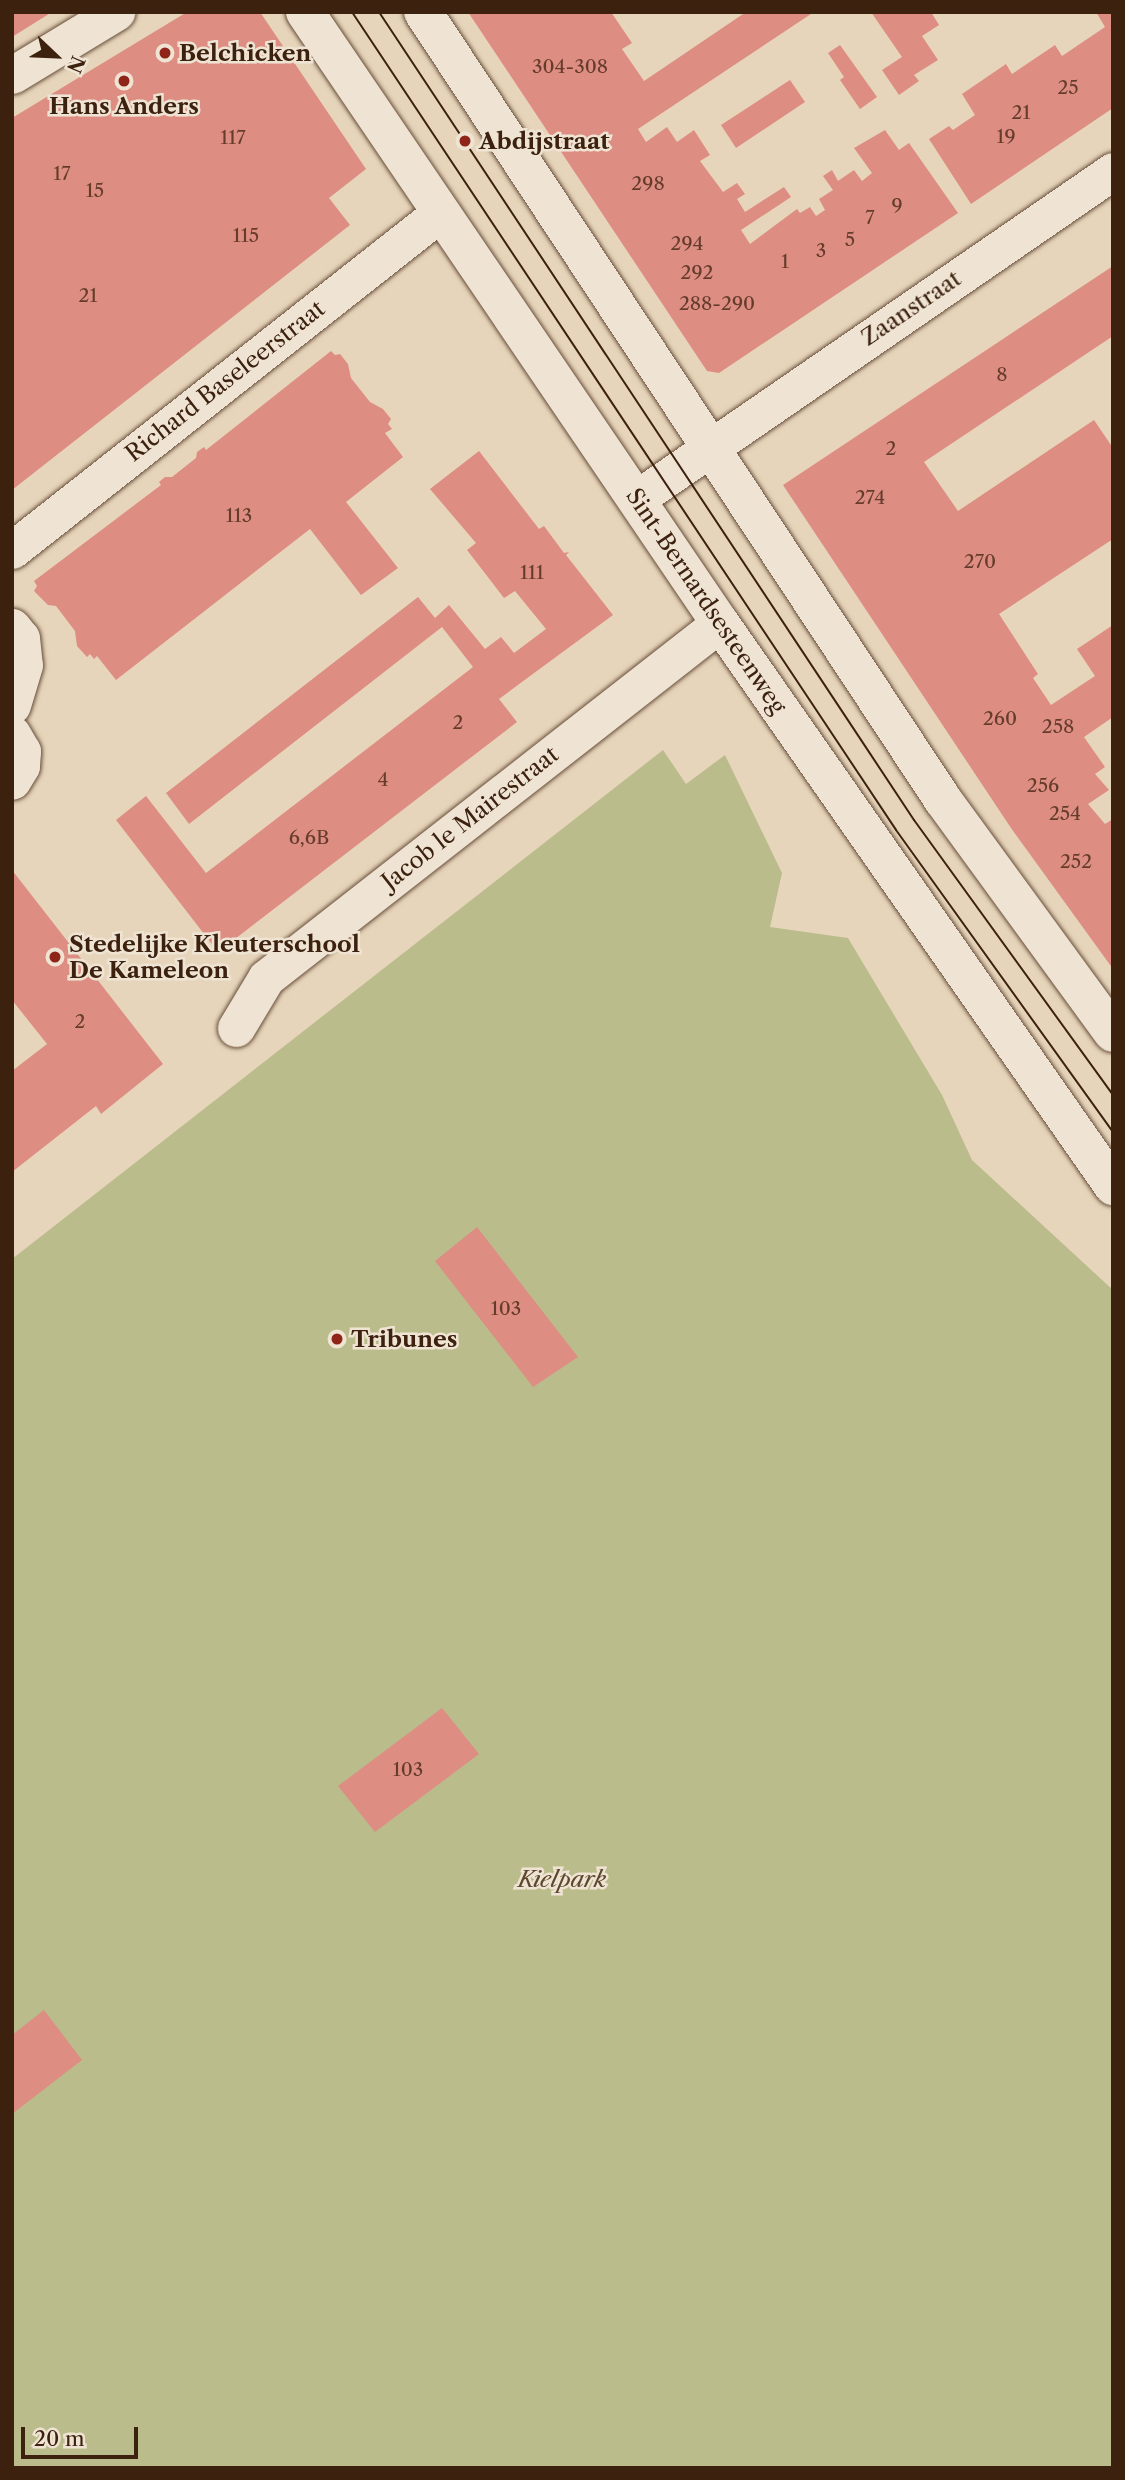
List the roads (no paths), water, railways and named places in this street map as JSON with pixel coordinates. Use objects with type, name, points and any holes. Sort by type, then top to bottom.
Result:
[{"type":"street","points":[[12,75],[116,12]]},
{"type":"street","name":"Sint-Bernardsesteenweg","points":[[305,12],[635,499],[1113,1186]]},
{"type":"street","points":[[423,12],[943,800],[1113,1033]]},
{"type":"street","name":"Zaanstraat","points":[[635,499],[1113,171]]},
{"type":"street","name":"Richard Baseleerstraat","points":[[12,550],[440,213]]},
{"type":"street","name":"Jacob le Mairestraat","points":[[236,1028],[265,978],[720,622]]},
{"type":"street","points":[[12,628],[22,638],[24,665],[12,705]]},
{"type":"street","points":[[12,734],[22,751],[21,766],[12,780]]},
{"type":"tram line","points":[[352,12],[896,830],[1113,1132]]},
{"type":"tram line","points":[[379,12],[914,820],[1113,1095]]},
{"type":"place","name":"Belchicken","points":[[165,53]]},
{"type":"place","name":"Hans Anders","points":[[124,81]]},
{"type":"place","name":"Abdijstraat","points":[[465,141]]},
{"type":"place","name":"Stedelijke Kleuterschool De Kameleon","points":[[55,957]]},
{"type":"place","name":"Tribunes","points":[[337,1339]]},
{"type":"park label","name":"Kielpark","points":[[562,1879]]}]
